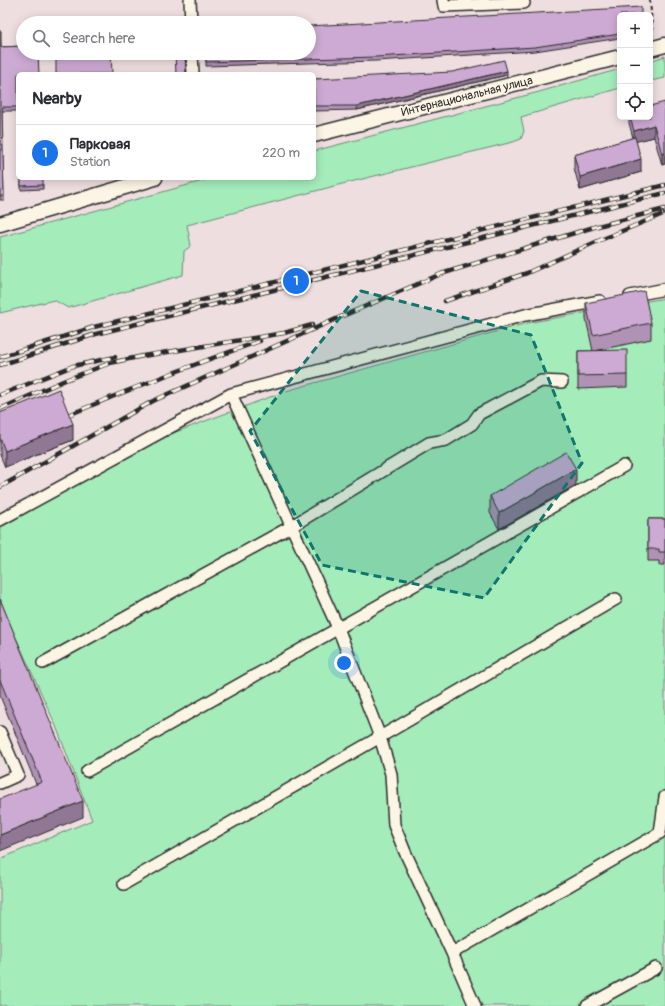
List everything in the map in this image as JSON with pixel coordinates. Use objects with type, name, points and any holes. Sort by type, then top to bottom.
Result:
[{"type":"main road","points":[[652,48],[662,41]]},
{"type":"main road","name":"Интернациональная улица","points":[[316,134],[617,57]]},
{"type":"main road","points":[[0,224],[148,180]]},
{"type":"street","points":[[190,0],[191,16]]},
{"type":"street","points":[[444,0],[444,6],[524,3]]},
{"type":"street","points":[[192,60],[193,72]]},
{"type":"street","points":[[0,520],[231,394],[525,315],[665,289]]},
{"type":"street","points":[[43,663],[292,526],[429,443],[446,440],[472,424],[479,414],[493,406],[541,381],[562,382]]},
{"type":"street","points":[[231,394],[338,628],[380,738],[391,774],[394,825],[475,1006]]},
{"type":"street","points":[[87,771],[624,466]]},
{"type":"street","points":[[124,884],[380,738],[616,599]]},
{"type":"street","points":[[0,732],[18,775],[0,783]]},
{"type":"street","points":[[452,953],[660,833],[665,797]]},
{"type":"street","points":[[587,1006],[656,968]]},
{"type":"path","points":[[650,0],[653,38],[662,41]]},
{"type":"highlighted area","points":[[361,291],[531,335],[582,463],[484,598],[322,565],[250,431]]},
{"type":"green space","points":[[665,56],[665,78],[653,80],[653,60]]},
{"type":"green space","points":[[617,70],[617,89],[521,117],[524,131],[521,139],[513,142],[342,184],[187,225],[191,246],[184,251],[183,275],[68,308],[54,300],[0,313],[0,237],[206,180],[316,180],[316,150],[539,92]]},
{"type":"green space","points":[[665,298],[665,1006],[0,1006],[0,859],[92,820],[56,726],[0,602],[0,517],[133,448],[286,391],[527,323]]},
{"type":"building","points":[[641,7],[641,12],[617,12],[617,34],[535,47],[376,57],[316,59],[316,26]]},
{"type":"building","points":[[1,31],[1,47],[16,46],[16,60],[38,60],[39,72],[16,72],[16,107],[2,107],[4,196],[0,196]]},
{"type":"building","points":[[56,60],[111,60],[112,72],[56,72]]},
{"type":"building","points":[[175,60],[185,60],[186,72],[176,72]]},
{"type":"building","points":[[206,60],[274,60],[206,62]]},
{"type":"building","points":[[504,60],[507,71],[357,106],[316,106],[316,79],[452,72]]},
{"type":"building","points":[[665,102],[665,153],[662,154],[654,125],[634,131],[631,120],[653,120],[653,105]]},
{"type":"building","points":[[635,137],[641,159],[580,177],[574,155]]},
{"type":"building","points":[[21,180],[43,180],[43,185],[21,186]]},
{"type":"building","points":[[644,291],[651,323],[593,335],[586,303]]},
{"type":"building","points":[[627,350],[627,375],[578,376],[578,351]]},
{"type":"building","points":[[59,389],[73,424],[5,451],[0,438],[0,413]]},
{"type":"building","points":[[566,452],[576,469],[499,513],[490,496]]},
{"type":"building","points":[[648,519],[665,519],[665,552],[659,552],[659,549],[648,549]]},
{"type":"building","points":[[0,599],[83,801],[0,835],[0,799],[42,782],[0,680]]},
{"type":"railway","points":[[0,357],[94,327],[665,185]]},
{"type":"railway","points":[[0,365],[96,334],[665,193]]},
{"type":"railway","points":[[0,487],[153,401],[345,315],[441,274],[594,227],[665,209]]},
{"type":"railway","points":[[445,301],[527,273],[663,214]]},
{"type":"railway","points":[[0,409],[63,381],[110,363],[143,356],[284,333],[312,325]]},
{"type":"railway","points":[[66,416],[162,377],[260,341]]},
{"type":"railway","points":[[0,395],[73,366],[115,357]]},
{"type":"place","name":"Парковая","points":[[296,281]]}]
